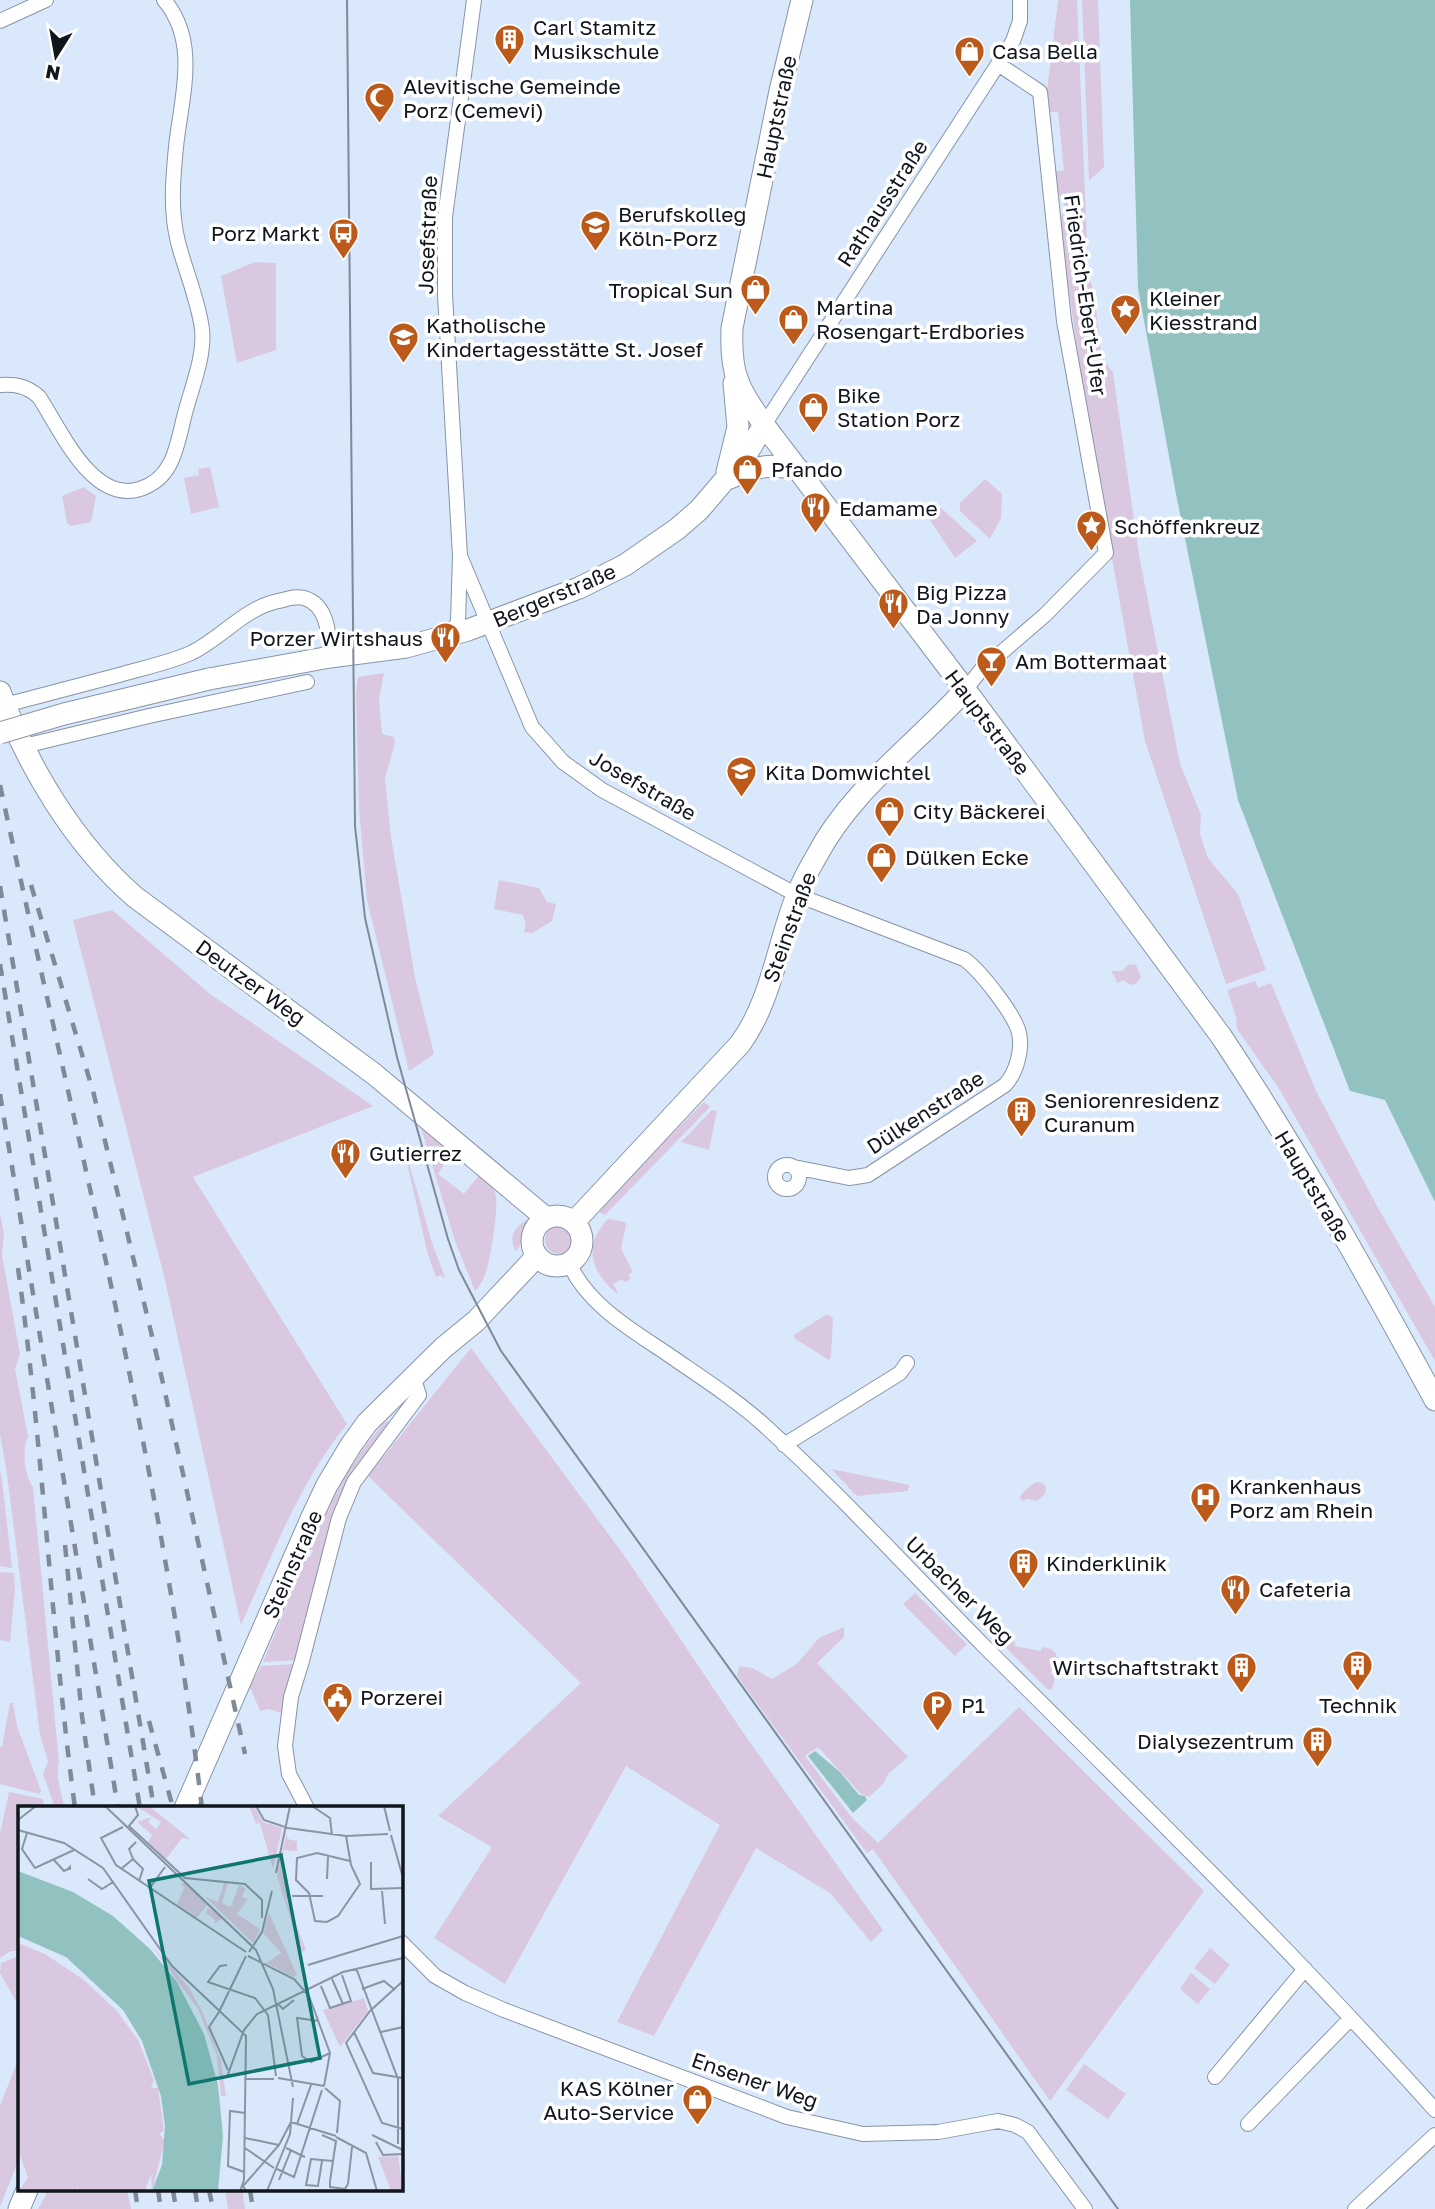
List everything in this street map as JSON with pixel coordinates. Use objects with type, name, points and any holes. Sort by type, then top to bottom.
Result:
[{"type":"main road","name":"Hauptstraße","points":[[802,0],[780,91],[732,328],[730,357],[739,387],[764,425],[1178,976],[1246,1073],[1364,1270],[1435,1400]]},
{"type":"main road","points":[[724,481],[735,447],[738,427],[733,372]]},
{"type":"main road","name":"Bergerstraße","points":[[0,733],[64,714],[209,680],[330,657],[401,648],[489,623],[579,588],[625,565],[677,529],[699,510],[746,455],[764,425]]},
{"type":"main road","points":[[724,481],[768,465],[799,470]]},
{"type":"main road","name":"Steinstraße","points":[[574,1222],[740,1044],[752,1027],[772,975],[797,895],[817,854],[842,816],[901,752],[965,690]]},
{"type":"main road","name":"Deutzer Weg","points":[[2,699],[38,775],[59,808],[123,886],[374,1073],[546,1218]]},
{"type":"main road","points":[[558,1216],[574,1222],[579,1228],[582,1244],[580,1252],[569,1263],[552,1266],[534,1248],[535,1228],[546,1218],[558,1216]]},
{"type":"main road","name":"Steinstraße","points":[[187,1806],[327,1485],[351,1445],[367,1423],[443,1348],[461,1320],[534,1248]]},
{"type":"main road","points":[[19,2209],[26,2192]]},
{"type":"street","points":[[0,21],[46,0]]},
{"type":"street","points":[[0,385],[16,384],[31,390],[39,397],[84,467],[108,487],[130,492],[147,487],[157,481],[172,462],[200,357],[202,336],[177,239],[172,192],[186,57],[176,14],[164,0]]},
{"type":"street","name":"Josefstraße","points":[[450,635],[458,621],[460,556],[445,295],[445,217],[474,0]]},
{"type":"street","name":"Rathausstraße","points":[[764,425],[1013,41],[1020,21],[1020,0]]},
{"type":"street","name":"Friedrich-Ebert-Ufer","points":[[998,64],[1040,92],[1064,321],[1106,553]]},
{"type":"street","name":"Steinstraße","points":[[965,690],[982,670],[1041,618],[1106,553]]},
{"type":"street","name":"Josefstraße","points":[[460,556],[532,727],[563,762],[602,790],[797,895]]},
{"type":"street","points":[[2,699],[165,663],[210,641],[250,611],[276,601],[297,597],[311,601],[321,612],[327,624],[330,657]]},
{"type":"street","points":[[24,746],[307,682]]},
{"type":"street","name":"Dülkenstraße","points":[[794,1167],[849,1178],[868,1174],[1005,1085],[1015,1069],[1020,1039],[1018,1030],[986,979],[964,959],[797,895]]},
{"type":"street","name":"Urbacher Weg","points":[[569,1263],[583,1288],[611,1314],[721,1391],[763,1424],[1058,1717],[1305,1969],[1435,2110]]},
{"type":"street","points":[[784,1445],[900,1373],[907,1363]]},
{"type":"street","points":[[306,1806],[289,1774],[285,1746],[291,1697],[339,1518],[354,1482],[419,1395],[413,1376]]},
{"type":"street","name":"Ensener Weg","points":[[402,1943],[436,1976],[465,1993],[787,2117],[863,2134],[938,2132],[998,2120],[1015,2125],[1028,2132],[1085,2209]]},
{"type":"street","points":[[1215,2077],[1305,1969]]},
{"type":"street","points":[[1248,2124],[1351,2018]]},
{"type":"street","points":[[1356,2209],[1435,2136]]},
{"type":"shaded area","points":[[1058,0],[1077,0],[1085,243],[1054,185],[1053,172],[1064,170],[1058,112],[1048,112],[1047,91]]},
{"type":"shaded area","points":[[1082,0],[1098,0],[1104,167],[1089,181]]},
{"type":"shaded area","points":[[1130,0],[1435,0],[1435,1202],[1385,1100],[1350,1091],[1238,800],[1176,494],[1138,288]]},
{"type":"shaded area","points":[[1063,211],[1094,291],[1101,355],[1113,373],[1139,555],[1180,764],[1201,815],[1200,833],[1208,858],[1238,894],[1266,970],[1226,984],[1145,741],[1088,426],[1067,277],[1063,275],[1059,223]]},
{"type":"shaded area","points":[[255,262],[276,263],[276,350],[237,363],[221,276]]},
{"type":"shaded area","points":[[210,467],[219,507],[191,514],[184,478],[199,475],[198,469]]},
{"type":"shaded area","points":[[985,479],[1002,494],[1001,518],[990,539],[960,511],[960,503]]},
{"type":"shaded area","points":[[84,487],[96,496],[91,522],[71,526],[67,523],[62,496]]},
{"type":"shaded area","points":[[939,506],[977,541],[955,558],[928,517]]},
{"type":"shaded area","points":[[384,673],[379,699],[382,734],[394,737],[395,743],[385,778],[391,837],[415,977],[434,1054],[409,1071],[367,900],[359,808],[356,694],[358,677]]},
{"type":"shaded area","points":[[499,880],[539,888],[547,902],[556,904],[552,921],[532,933],[524,932],[526,924],[523,915],[494,909]]},
{"type":"shaded area","points":[[112,910],[210,994],[373,1106],[193,1177],[347,1424],[301,1495],[241,1625],[165,1280],[73,920]]},
{"type":"shaded area","points":[[1129,964],[1136,965],[1141,977],[1137,983],[1131,985],[1123,980],[1118,983],[1111,971],[1122,971]]},
{"type":"shaded area","points":[[1255,981],[1258,988],[1271,983],[1317,1093],[1435,1307],[1435,1361],[1278,1087],[1237,1029],[1227,990]]},
{"type":"shaded area","points":[[704,1102],[710,1107],[605,1215],[599,1212],[661,1140],[667,1139]]},
{"type":"shaded area","points":[[712,1110],[717,1111],[709,1150],[681,1142]]},
{"type":"shaded area","points":[[420,1124],[453,1151],[438,1174],[464,1194],[479,1175],[495,1192],[496,1211],[490,1256],[484,1278],[475,1291],[455,1241]]},
{"type":"shaded area","points":[[401,1136],[433,1246],[445,1277],[443,1278],[441,1275],[436,1277],[427,1251]]},
{"type":"shaded area","points":[[0,1213],[4,1234],[2,1255],[20,1354],[15,1369],[28,1436],[25,1462],[33,1487],[59,1762],[58,1780],[64,1806],[54,1806],[43,1774],[48,1762],[40,1735],[0,1434]]},
{"type":"shaded area","points":[[529,1219],[529,1233],[516,1251],[512,1241],[514,1232],[520,1224]]},
{"type":"shaded area","points":[[608,1219],[625,1222],[621,1249],[633,1272],[628,1275],[631,1279],[625,1282],[622,1279],[613,1284],[618,1292],[616,1293],[600,1276],[593,1258],[595,1239]]},
{"type":"shaded area","points":[[559,1226],[569,1230],[573,1240],[569,1250],[559,1254],[549,1250],[545,1240],[549,1230]]},
{"type":"shaded area","points":[[827,1314],[833,1318],[829,1360],[794,1338],[794,1335]]},
{"type":"shaded area","points":[[471,1348],[626,1558],[742,1731],[883,1930],[871,1942],[830,1893],[756,1848],[654,2036],[617,2022],[720,1825],[626,1766],[505,1984],[434,1938],[492,1847],[438,1816],[581,1683],[368,1476]]},
{"type":"shaded area","points":[[386,1421],[391,1424],[369,1452],[298,1660],[263,1662],[334,1498],[361,1452]]},
{"type":"shaded area","points":[[831,1469],[909,1485],[908,1491],[857,1496]]},
{"type":"shaded area","points":[[0,1470],[2,1480],[12,1568],[0,1566]]},
{"type":"shaded area","points":[[1036,1482],[1043,1483],[1046,1487],[1045,1494],[1037,1501],[1022,1501],[1020,1497]]},
{"type":"shaded area","points":[[0,1572],[14,1573],[10,1642],[0,1640]]},
{"type":"shaded area","points":[[915,1593],[967,1644],[955,1656],[903,1604]]},
{"type":"shaded area","points":[[844,1627],[844,1637],[817,1663],[908,1757],[888,1774],[883,1784],[869,1797],[860,1793],[818,1747],[805,1756],[852,1818],[878,1843],[1019,1707],[1204,1891],[1050,2101],[873,1849],[867,1853],[737,1676],[739,1666],[752,1668],[772,1679],[797,1664],[819,1638]]},
{"type":"shaded area","points":[[996,1638],[1015,1642],[1015,1646],[1041,1651],[1042,1647],[1054,1652],[1057,1664],[1053,1664],[1051,1674],[1055,1675],[1053,1687],[1050,1690],[1046,1688]]},
{"type":"shaded area","points":[[296,1664],[281,1713],[269,1709],[260,1711],[250,1687],[261,1666]]},
{"type":"shaded area","points":[[10,1703],[13,1703],[17,1726],[41,1791],[39,1794],[0,1784],[0,1747]]},
{"type":"shaded area","points":[[815,1751],[840,1772],[859,1795],[865,1796],[867,1800],[853,1813],[808,1756]]},
{"type":"shaded area","points":[[9,1792],[43,1799],[44,1806],[18,1806],[18,1951],[11,1951],[0,1958],[0,1834]]},
{"type":"shaded area","points":[[1210,1948],[1230,1965],[1215,1984],[1194,1968]]},
{"type":"shaded area","points":[[18,1956],[18,2005],[0,1973],[1,1963]]},
{"type":"shaded area","points":[[1191,1973],[1210,1989],[1198,2004],[1180,1989]]},
{"type":"shaded area","points":[[18,2060],[18,2162],[0,2207],[0,2106]]},
{"type":"shaded area","points":[[1084,2064],[1126,2094],[1108,2119],[1066,2090]]},
{"type":"shaded area","points":[[45,2192],[127,2192],[131,2209],[38,2209],[46,2195]]},
{"type":"shaded area","points":[[225,2192],[242,2192],[245,2209],[228,2209]]},
{"type":"tram line","points":[[347,0],[355,826],[365,918],[397,1057],[448,1239],[459,1270],[501,1351],[1118,2209]]},
{"type":"railway","points":[[0,785],[139,1422],[185,1679],[202,1806]]},
{"type":"railway","points":[[31,885],[93,1091],[158,1361],[245,1754]]},
{"type":"railway","points":[[0,886],[154,1806]]},
{"type":"railway","points":[[0,964],[140,1806]]},
{"type":"railway","points":[[0,1094],[118,1806]]},
{"type":"railway","points":[[18,1268],[75,1806]]},
{"type":"railway","points":[[65,1545],[82,1716],[95,1806]]},
{"type":"railway","points":[[149,1721],[172,1806]]},
{"type":"railway","points":[[135,2192],[138,2209]]},
{"type":"railway","points":[[158,2192],[161,2209]]},
{"type":"railway","points":[[173,2192],[176,2209]]},
{"type":"railway","points":[[195,2192],[198,2209]]},
{"type":"railway","points":[[209,2192],[213,2209]]},
{"type":"railway","points":[[250,2192],[253,2209]]},
{"type":"place","name":"Carl Stamitz Musikschule","points":[[510,66]]},
{"type":"place","name":"Casa Bella","points":[[969,78]]},
{"type":"place","name":"Alevitische Gemeinde Porz (Cemevi)","points":[[380,125]]},
{"type":"place","name":"Berufskolleg Köln-Porz","points":[[595,253]]},
{"type":"place","name":"Porz Markt","points":[[343,260]]},
{"type":"place","name":"Tropical Sun","points":[[756,317]]},
{"type":"place","name":"Kleiner Kiesstrand","points":[[1126,337]]},
{"type":"place","name":"Martina Rosengart-Erdbories","points":[[793,346]]},
{"type":"place","name":"Katholische Kindertagesstätte St. Josef","points":[[403,364]]},
{"type":"place","name":"Bike Station Porz","points":[[814,434]]},
{"type":"place","name":"Pfando","points":[[748,496]]},
{"type":"place","name":"Edamame","points":[[816,535]]},
{"type":"place","name":"Schöffenkreuz","points":[[1091,553]]},
{"type":"place","name":"Big Pizza Da Jonny","points":[[893,631]]},
{"type":"place","name":"Porzer Wirtshaus","points":[[446,665]]},
{"type":"place","name":"Am Bottermaat","points":[[992,688]]},
{"type":"place","name":"Kita Domwichtel","points":[[742,799]]},
{"type":"place","name":"City Bäckerei","points":[[890,838]]},
{"type":"place","name":"Dülken Ecke","points":[[882,884]]},
{"type":"place","name":"Seniorenresidenz Curanum","points":[[1021,1139]]},
{"type":"place","name":"Gutierrez","points":[[346,1180]]},
{"type":"place","name":"Krankenhaus Porz am Rhein","points":[[1206,1525]]},
{"type":"place","name":"Kinderklinik","points":[[1023,1590]]},
{"type":"place","name":"Cafeteria","points":[[1236,1616]]},
{"type":"place","name":"Technik","points":[[1358,1692]]},
{"type":"place","name":"Wirtschaftstrakt","points":[[1242,1694]]},
{"type":"place","name":"Porzerei","points":[[337,1724]]},
{"type":"place","name":"P1","points":[[938,1732]]},
{"type":"place","name":"Dialysezentrum","points":[[1317,1768]]},
{"type":"place","name":"KAS Kölner Auto-Service","points":[[697,2127]]}]
